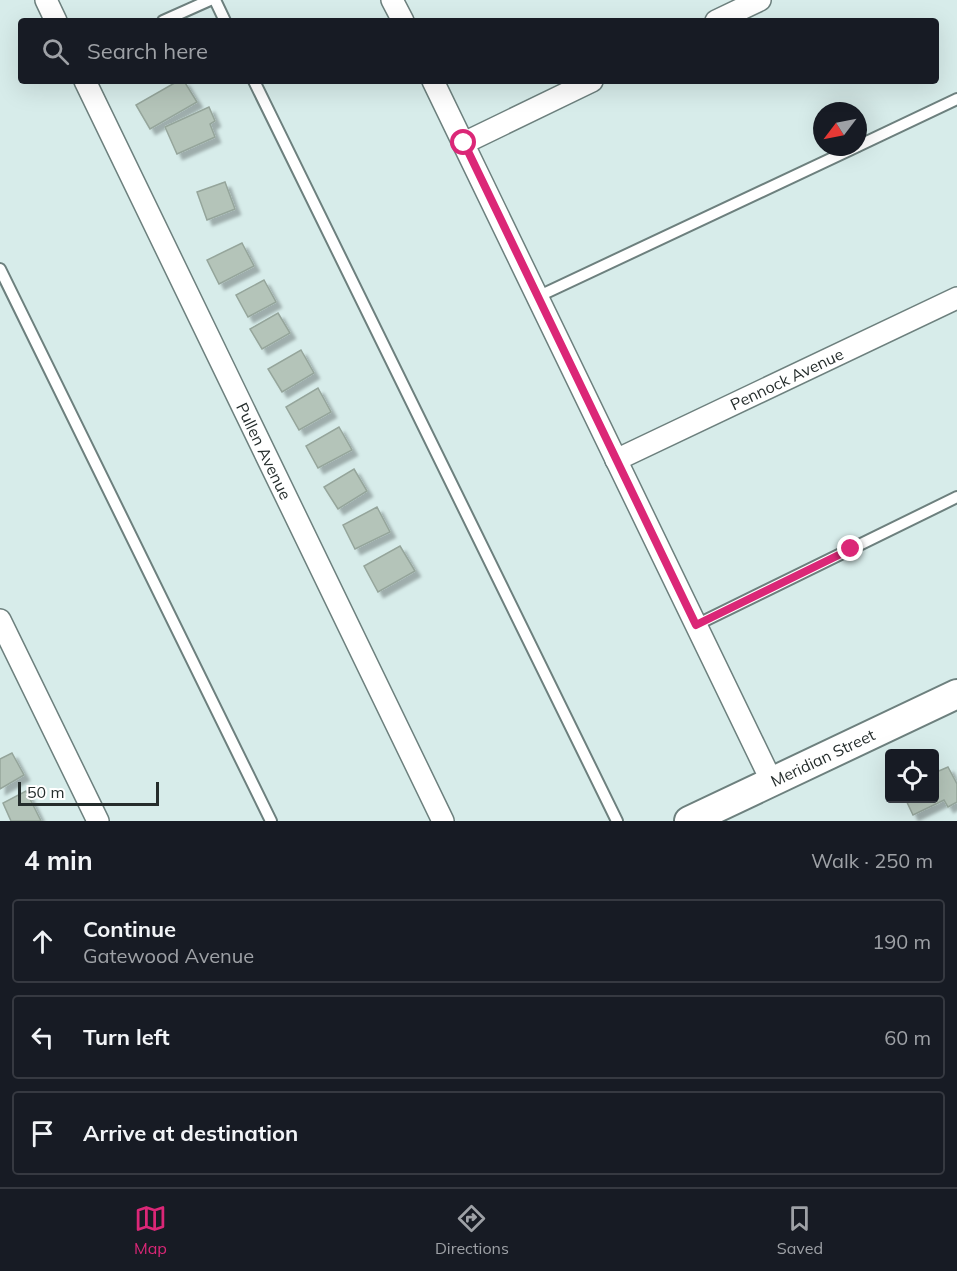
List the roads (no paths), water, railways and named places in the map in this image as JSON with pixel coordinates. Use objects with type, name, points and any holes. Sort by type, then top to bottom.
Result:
[{"type":"street","points":[[46,0],[55,18]]},
{"type":"street","points":[[392,0],[401,18]]},
{"type":"street","points":[[722,18],[760,0]]},
{"type":"street","name":"Pullen Avenue","points":[[86,84],[443,821]]},
{"type":"street","points":[[434,84],[771,780]]},
{"type":"street","points":[[464,143],[586,84]]},
{"type":"street","name":"Pennock Avenue","points":[[616,460],[957,298]]},
{"type":"street","points":[[0,620],[98,821]]},
{"type":"street","name":"Meridian Street","points":[[690,821],[771,780],[957,694]]},
{"type":"lane","points":[[170,18],[210,0]]},
{"type":"lane","points":[[215,0],[224,18]]},
{"type":"lane","points":[[256,84],[617,821]]},
{"type":"lane","points":[[867,142],[957,99]]},
{"type":"lane","points":[[537,297],[838,156]]},
{"type":"lane","points":[[0,269],[272,821]]},
{"type":"lane","points":[[696,625],[957,496]]}]
